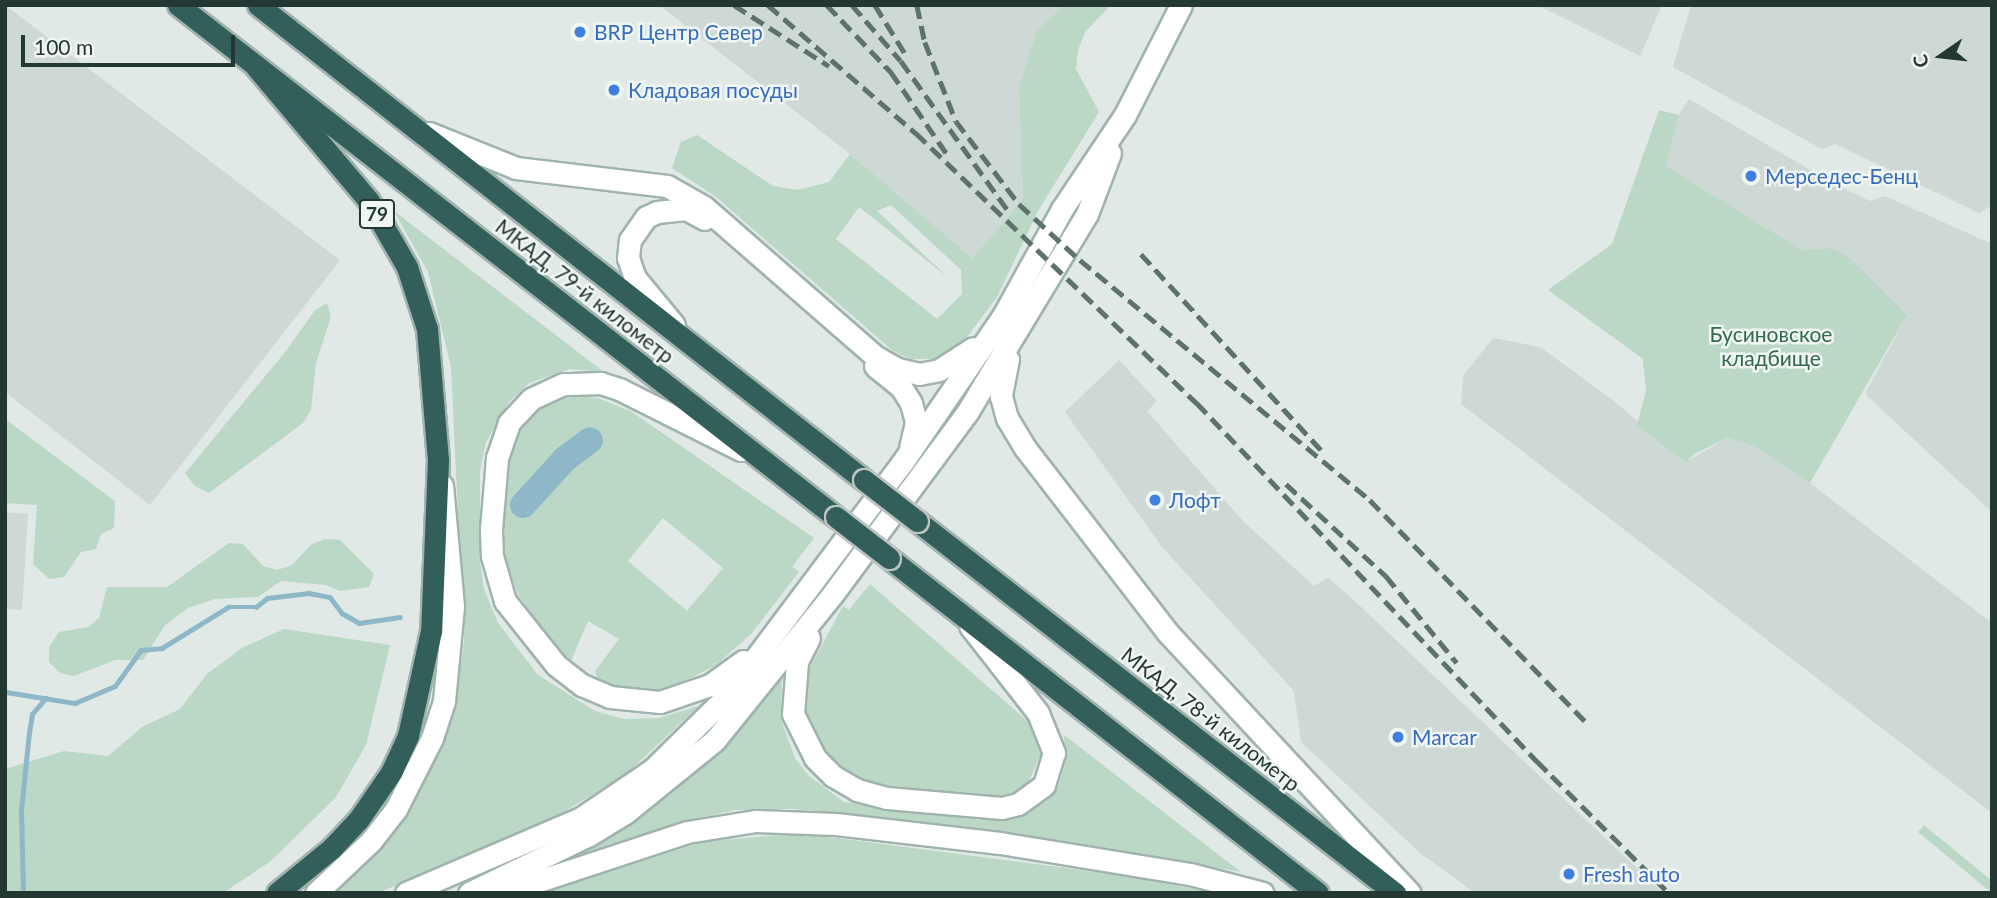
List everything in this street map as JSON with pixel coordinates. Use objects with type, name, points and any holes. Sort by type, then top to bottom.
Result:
[{"type":"highway","name":"МКАД, 79-й километр","points":[[178,5],[962,616]]},
{"type":"highway","name":"МКАД, 79-й километр","points":[[258,5],[996,583]]},
{"type":"highway","name":"79","points":[[256,67],[369,201],[407,267],[427,329],[438,460]]},
{"type":"highway","points":[[277,893],[332,848],[359,819],[392,771],[408,736],[431,631],[438,460]]},
{"type":"highway","name":"МКАД, 78-й километр","points":[[996,583],[1395,893]]},
{"type":"highway","points":[[962,616],[1318,893]]},
{"type":"main road","points":[[469,893],[589,835],[681,770],[715,740],[832,595],[924,474],[1011,346],[1087,214],[1125,115],[1181,5]]},
{"type":"main road","points":[[406,893],[521,847],[615,797],[686,739],[727,696],[902,463],[1003,316],[1062,209],[1125,115]]},
{"type":"main road","points":[[413,127],[516,168],[667,186],[704,207],[876,357],[898,369],[919,374],[956,364],[1003,316]]},
{"type":"main road","points":[[684,337],[635,278],[628,258],[630,240],[646,217],[671,208],[704,218],[901,387],[916,422],[902,463]]},
{"type":"main road","points":[[1011,346],[1001,396],[1007,418],[1025,448],[1168,633],[1410,893]]},
{"type":"main road","points":[[766,463],[619,389],[601,383],[563,384],[531,399],[509,423],[497,458],[491,529],[501,590],[531,638],[556,665],[583,685],[610,697],[660,702],[688,695],[728,674],[768,638]]},
{"type":"main road","points":[[316,893],[363,849],[396,809],[417,774],[444,701],[453,606],[451,540],[438,460]]},
{"type":"main road","points":[[832,595],[797,662],[791,690],[793,714],[815,758],[857,790],[921,803],[1002,808],[1018,804],[1044,785],[1054,753],[1038,713],[962,616]]},
{"type":"main road","points":[[502,893],[687,832],[756,821],[836,824],[1000,843],[1190,874],[1263,893]]},
{"type":"shaded area","points":[[5,5],[340,260],[150,505],[5,392]]},
{"type":"shaded area","points":[[659,5],[1064,5],[1036,32],[1019,88],[1023,200],[972,258],[850,154]]},
{"type":"shaded area","points":[[1537,5],[1662,5],[1640,56]]},
{"type":"shaded area","points":[[1691,5],[1992,5],[1992,205],[1979,213],[1835,144],[1822,149],[1673,67]]},
{"type":"shaded area","points":[[1689,99],[1838,186],[1870,201],[1885,196],[1992,244],[1992,512],[1865,394],[1907,315],[1831,248],[1802,250],[1666,166],[1679,115]]},
{"type":"shaded area","points":[[1493,338],[1540,347],[1614,401],[1686,462],[1727,438],[1754,446],[1810,483],[1992,623],[1992,813],[1461,404],[1463,376]]},
{"type":"shaded area","points":[[1119,360],[1157,401],[1147,411],[1243,521],[1314,586],[1328,578],[1358,604],[1663,893],[1475,893],[1419,852],[1301,742],[1294,691],[1162,547],[1065,412]]},
{"type":"shaded area","points":[[5,512],[28,514],[22,610],[5,609]]},
{"type":"green space","points":[[1064,5],[1111,5],[1085,32],[1078,50],[1076,69],[1099,112],[1038,211],[997,297],[961,345],[939,359],[910,359],[893,351],[716,197],[672,168],[681,142],[697,135],[773,186],[798,190],[829,182],[850,154],[972,258],[1023,200],[1019,88],[1036,32]],"holes":[[[891,205],[961,270],[962,294],[937,319],[836,239],[859,207],[949,278],[877,211]]]},
{"type":"green space","name":"Бусиновское кладбище","points":[[1659,110],[1679,115],[1666,166],[1802,250],[1831,248],[1848,257],[1907,315],[1810,483],[1754,446],[1727,438],[1694,454],[1686,463],[1637,425],[1646,391],[1643,359],[1548,290],[1612,244]]},
{"type":"green space","points":[[394,211],[604,372],[570,369],[529,383],[509,402],[486,442],[480,471],[480,562],[484,589],[498,623],[538,675],[595,711],[624,719],[659,718],[699,706],[625,775],[530,832],[377,893],[334,893],[378,851],[411,808],[437,756],[455,704],[464,642],[451,367],[428,272]]},
{"type":"green space","points":[[327,303],[331,317],[316,363],[311,410],[303,423],[209,493],[195,486],[185,473],[286,351],[315,310]]},
{"type":"green space","points":[[578,396],[598,398],[632,412],[814,538],[792,567],[799,572],[751,634],[716,665],[683,682],[657,691],[624,688],[598,679],[595,671],[619,639],[588,621],[571,661],[546,635],[518,594],[506,562],[503,513],[508,467],[520,432],[535,410],[551,401]],"holes":[[[663,518],[723,568],[687,611],[628,561]]]},
{"type":"green space","points":[[5,419],[115,501],[114,528],[101,534],[96,549],[81,552],[64,577],[49,579],[33,564],[37,505],[5,503]]},
{"type":"green space","points":[[325,539],[340,540],[374,574],[369,587],[340,591],[326,585],[281,581],[258,597],[215,599],[188,608],[165,625],[143,660],[115,660],[74,676],[60,673],[49,662],[49,647],[59,632],[88,627],[99,618],[107,587],[167,587],[229,543],[243,544],[263,566],[277,570],[292,565],[312,544]]},
{"type":"green space","points":[[870,584],[1031,724],[1041,754],[1027,785],[1013,793],[990,798],[880,785],[847,773],[826,755],[810,730],[803,696],[807,673],[843,606],[849,610]]},
{"type":"green space","points":[[284,629],[390,645],[366,745],[336,797],[271,861],[223,893],[5,893],[5,769],[64,751],[108,756],[142,727],[180,709],[207,674],[242,648]]},
{"type":"green space","points":[[782,676],[781,720],[795,758],[808,775],[844,802],[982,820],[1012,818],[1046,802],[1059,785],[1065,763],[1064,735],[1241,872],[1005,832],[796,809],[736,810],[698,818],[575,857],[642,816],[684,783],[720,751]]},
{"type":"green space","points":[[1924,825],[1992,881],[1992,893],[1918,832]]},
{"type":"green space","points":[[798,833],[1120,875],[1216,893],[542,893],[702,842]]},
{"type":"waterway","points":[[523,505],[565,459],[590,440]]},
{"type":"waterway","points":[[6,692],[75,703],[115,686],[141,650],[162,648],[228,607],[256,607],[267,598],[309,593],[330,597],[342,613],[359,623],[400,617]]},
{"type":"waterway","points":[[23,893],[21,810],[29,733],[32,714],[46,698]]},
{"type":"railway","points":[[734,5],[829,66]]},
{"type":"railway","points":[[768,5],[916,133],[1197,403],[1537,761],[1669,893]]},
{"type":"railway","points":[[827,5],[891,72],[949,157]]},
{"type":"railway","points":[[852,5],[901,61],[1010,213]]},
{"type":"railway","points":[[875,5],[906,55]]},
{"type":"railway","points":[[917,5],[925,42],[956,121],[1019,204],[1080,260],[1370,500],[1588,724]]},
{"type":"railway","points":[[1141,254],[1321,450]]},
{"type":"railway","points":[[1286,484],[1386,576],[1457,663]]},
{"type":"place","name":"BRP Центр Север","points":[[580,32]]},
{"type":"place","name":"Кладовая посуды","points":[[614,90]]},
{"type":"place","name":"Мерседес-Бенц","points":[[1751,176]]},
{"type":"place","name":"Лофт","points":[[1155,500]]},
{"type":"place","name":"Marcar","points":[[1398,737]]},
{"type":"place","name":"Fresh auto","points":[[1569,874]]}]
